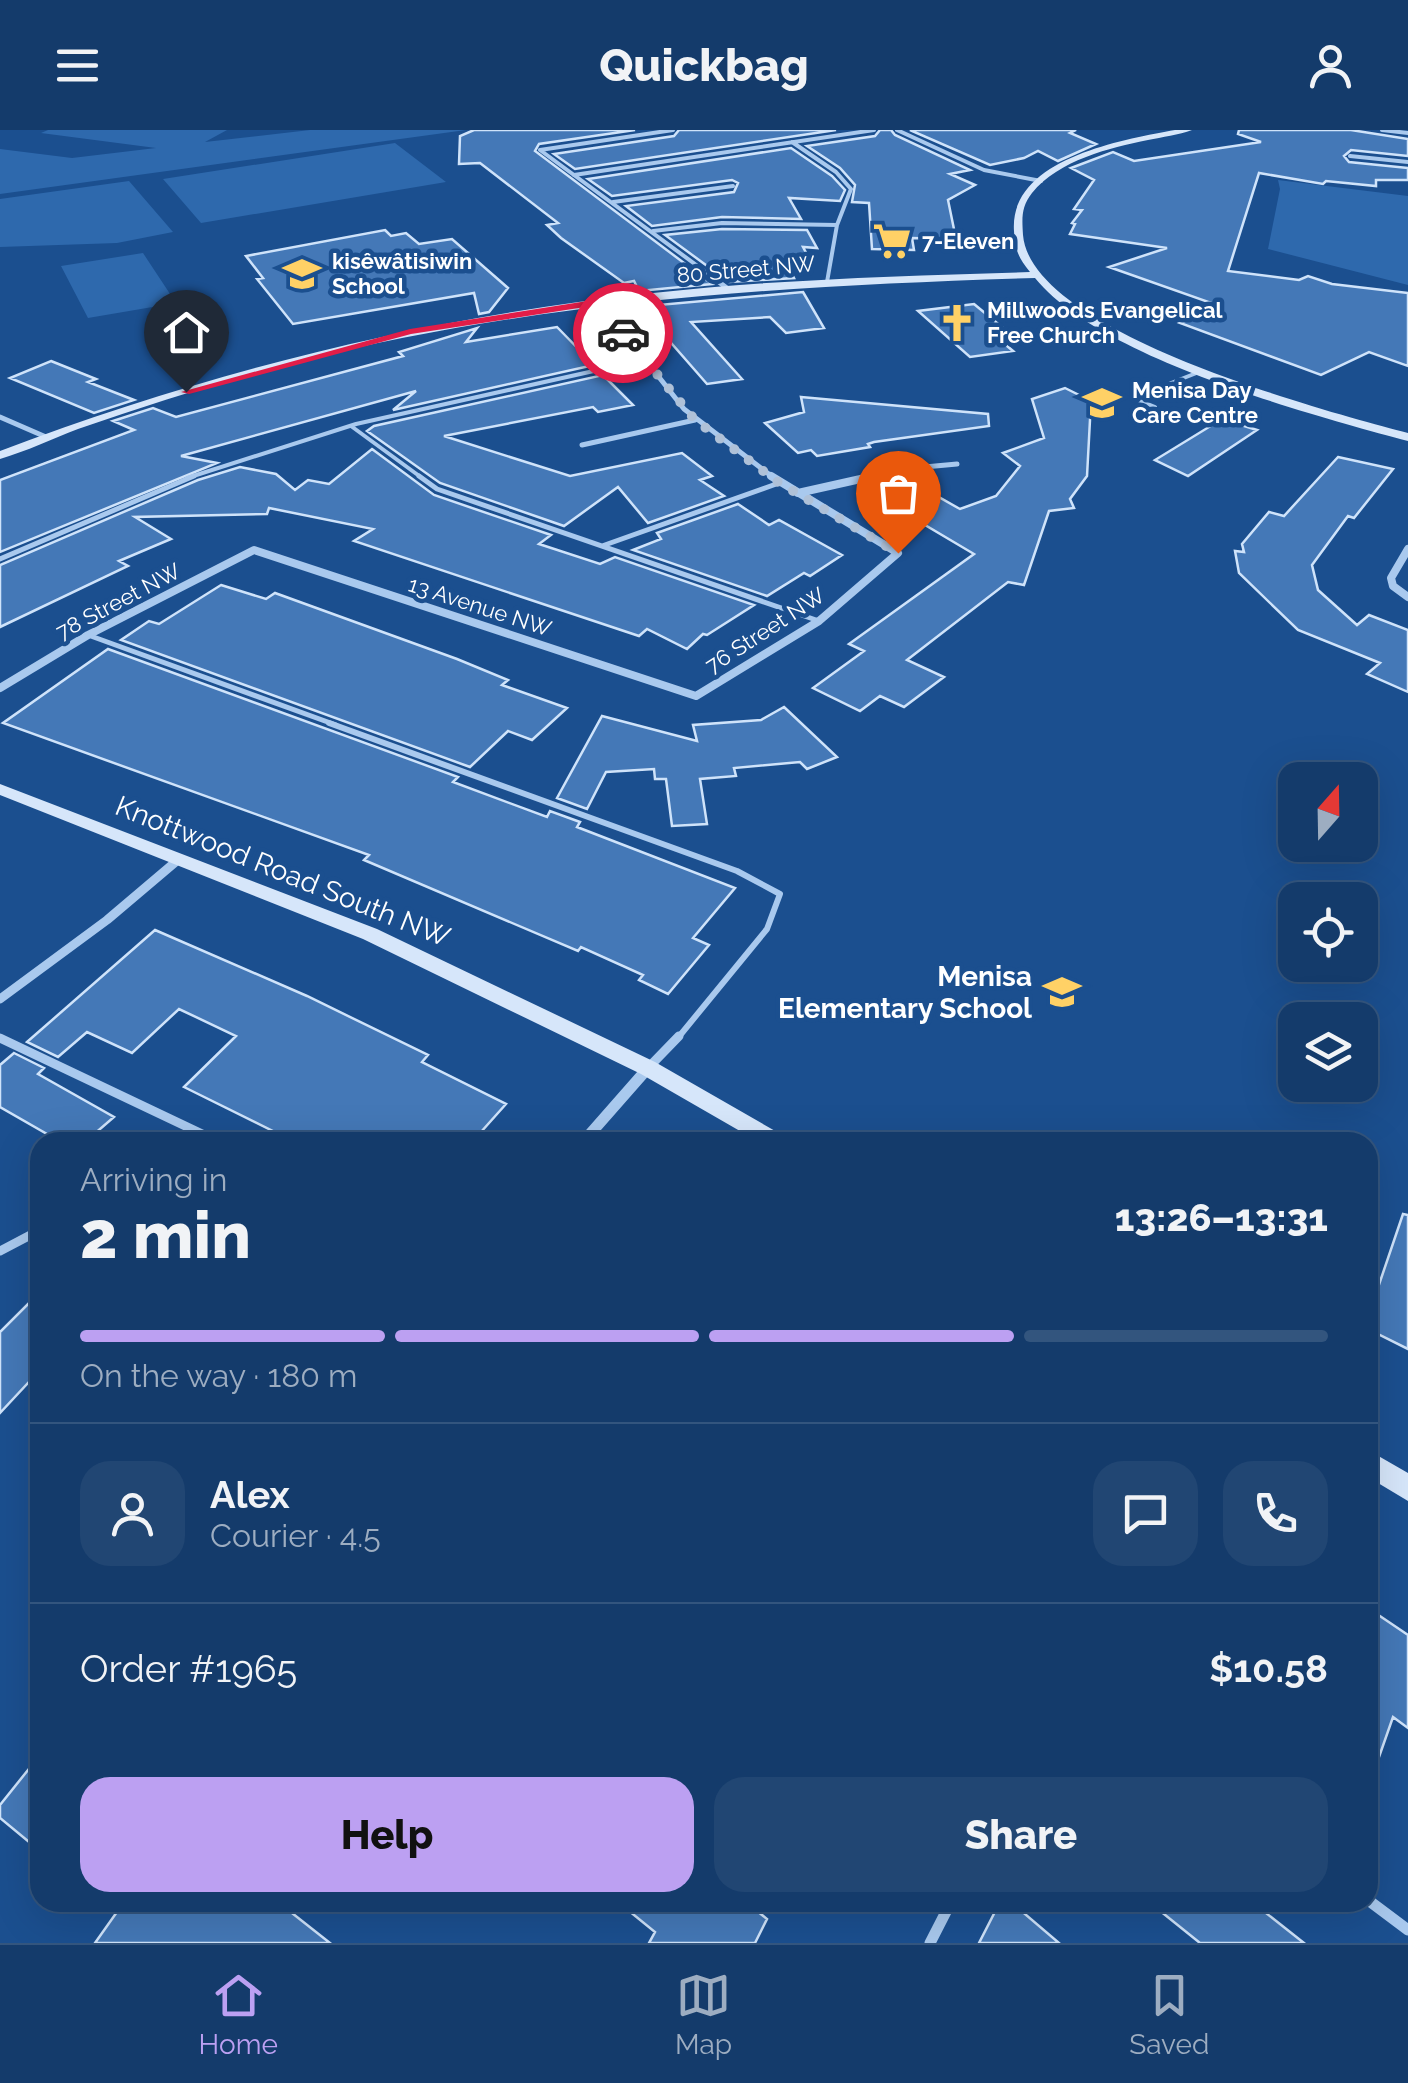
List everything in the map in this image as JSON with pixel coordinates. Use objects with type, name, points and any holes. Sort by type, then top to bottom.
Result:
[{"type":"street","points":[[673,130],[540,150],[728,289]]},
{"type":"street","points":[[897,130],[984,170],[1041,180]]},
{"type":"street","points":[[1188,130],[1098,151],[1041,180],[1020,204],[1014,226],[1019,249],[1037,275],[1056,295],[1102,326],[1200,372],[1408,437]]},
{"type":"street","points":[[1350,156],[1408,162]]},
{"type":"street","points":[[614,202],[733,186]]},
{"type":"street","name":"80 Street NW","points":[[0,456],[154,401],[410,332],[600,302],[728,289],[1037,275]]},
{"type":"street","points":[[600,302],[695,420],[798,493],[903,469],[957,464]]},
{"type":"street","points":[[0,417],[46,437]]},
{"type":"street","points":[[582,445],[695,420]]},
{"type":"street","name":"76 Street NW","points":[[696,696],[819,621],[898,553],[798,493]]},
{"type":"street","name":"78 Street NW","points":[[0,688],[88,635],[254,550]]},
{"type":"street","name":"13 Avenue NW","points":[[254,550],[696,696]]},
{"type":"street","points":[[1408,550],[1391,578],[1393,586],[1408,598]]},
{"type":"street","name":"Knottwood Road South NW","points":[[0,789],[370,934],[648,1068],[759,1132]]},
{"type":"street","points":[[0,999],[108,920],[179,859]]},
{"type":"street","points":[[591,1132],[648,1068]]},
{"type":"street","points":[[1378,1469],[1408,1488]]},
{"type":"lane","points":[[574,175],[874,130]]},
{"type":"lane","points":[[1382,130],[1408,133]]},
{"type":"lane","points":[[792,142],[836,172],[851,189],[838,225],[828,282]]},
{"type":"lane","points":[[653,230],[722,223],[838,225]]},
{"type":"lane","points":[[0,560],[189,477],[351,426],[468,393],[643,360]]},
{"type":"lane","points":[[1154,406],[1133,398],[1200,372]]},
{"type":"lane","points":[[351,426],[437,489],[819,621]]},
{"type":"lane","points":[[602,546],[778,482]]},
{"type":"lane","points":[[88,635],[701,857],[780,894],[767,930],[648,1068]]},
{"type":"lane","points":[[0,1038],[195,1132]]},
{"type":"lane","points":[[0,1251],[30,1235]]},
{"type":"lane","points":[[1378,1908],[1408,1930]]},
{"type":"lane","points":[[930,1943],[946,1912]]},
{"type":"shaded area","points":[[227,130],[205,142],[310,130],[466,130],[0,194],[0,149],[72,158],[156,148],[41,133]]},
{"type":"shaded area","points":[[395,143],[446,182],[201,223],[163,179]]},
{"type":"shaded area","points":[[1278,180],[1408,196],[1408,285],[1268,249],[1280,189]]},
{"type":"shaded area","points":[[129,181],[173,232],[117,243],[0,247],[0,199]]},
{"type":"shaded area","points":[[143,253],[176,303],[88,318],[61,266]]},
{"type":"building","points":[[474,130],[635,130],[539,144],[535,151],[712,284],[639,291],[634,281],[624,283],[561,238],[547,225],[558,223],[480,163],[459,164],[460,136]]},
{"type":"building","points":[[679,130],[836,130],[575,169],[554,154],[674,136]]},
{"type":"building","points":[[880,130],[891,130],[970,170],[950,174],[975,185],[948,200],[956,239],[912,238],[914,250],[872,249],[869,203],[852,202],[855,185],[840,168],[807,146],[875,136]]},
{"type":"building","points":[[910,130],[1076,130],[1070,133],[1096,144],[1058,161],[1038,151],[990,165]]},
{"type":"building","points":[[1239,130],[1351,130],[1408,139],[1408,156],[1351,150],[1344,156],[1349,162],[1408,168],[1408,180],[1376,180],[1376,186],[1326,181],[1323,184],[1259,173],[1228,271],[1299,280],[1308,276],[1332,284],[1408,293],[1408,366],[1369,352],[1321,375],[1180,323],[1220,306],[1109,267],[1167,248],[1070,234],[1075,224],[1072,223],[1082,210],[1074,209],[1094,180],[1071,168],[1113,152],[1134,161],[1261,142],[1238,134]]},
{"type":"building","points":[[791,148],[832,176],[845,190],[840,201],[789,198],[801,219],[722,217],[652,226],[626,206],[734,192],[738,183],[732,180],[612,196],[588,179]]},
{"type":"building","points":[[722,229],[807,230],[817,248],[803,247],[810,260],[792,261],[797,270],[790,270],[794,278],[729,282],[665,235]]},
{"type":"building","points":[[385,230],[391,236],[406,233],[419,244],[452,239],[508,288],[489,312],[479,314],[474,293],[293,324],[257,279],[263,278],[246,256]]},
{"type":"building","points":[[803,292],[824,328],[786,333],[770,317],[691,322],[742,379],[707,384],[659,329],[647,306]]},
{"type":"building","name":"Millwoods Evangelical Free Church","points":[[974,304],[1009,333],[994,335],[1013,351],[970,357],[918,311]]},
{"type":"building","points":[[557,327],[594,365],[393,410],[416,391],[181,456],[217,463],[0,552],[0,480],[134,430],[113,421],[153,408],[176,417],[403,356],[399,352],[477,328],[466,342]]},
{"type":"building","points":[[51,361],[96,379],[88,382],[134,400],[94,413],[10,378]]},
{"type":"building","points":[[603,375],[633,405],[598,412],[593,407],[444,436],[570,476],[682,453],[712,476],[700,480],[724,496],[648,523],[618,487],[564,526],[440,483],[367,431],[374,426]]},
{"type":"building","points":[[1065,388],[1091,401],[1087,476],[1070,499],[1074,508],[1049,511],[1024,585],[1008,582],[907,660],[944,677],[904,707],[880,696],[860,711],[813,688],[864,651],[849,644],[974,554],[898,509],[935,495],[960,509],[996,496],[1020,466],[1003,453],[1044,438],[1032,399]]},
{"type":"building","points":[[801,397],[988,414],[989,426],[874,442],[868,444],[870,447],[817,456],[811,450],[798,453],[765,423],[804,412]]},
{"type":"building","points":[[1222,419],[1257,430],[1188,476],[1155,460]]},
{"type":"building","points":[[372,449],[434,495],[551,535],[539,544],[600,564],[615,557],[754,605],[703,634],[687,649],[647,629],[639,636],[354,541],[373,529],[269,508],[267,514],[135,517],[171,539],[119,561],[128,566],[0,627],[0,565],[198,480],[240,467],[276,474],[295,490],[308,480],[329,484]]},
{"type":"building","points":[[1338,457],[1393,469],[1354,518],[1348,516],[1312,565],[1318,590],[1357,625],[1369,615],[1408,630],[1408,692],[1367,674],[1380,663],[1298,630],[1239,573],[1235,551],[1244,552],[1242,544],[1269,512],[1284,516]]},
{"type":"building","points":[[738,504],[769,525],[779,520],[842,555],[810,576],[804,573],[767,596],[633,550],[661,539],[657,533]]},
{"type":"building","points":[[221,585],[266,599],[275,593],[457,659],[508,680],[502,685],[567,708],[532,740],[508,731],[470,767],[121,640],[149,621],[159,624]]},
{"type":"building","points":[[108,649],[458,777],[453,782],[547,817],[550,811],[580,822],[577,827],[735,888],[693,938],[709,945],[668,994],[639,980],[643,975],[581,947],[578,951],[364,860],[369,855],[3,723]]},
{"type":"building","points":[[784,707],[837,757],[807,769],[800,762],[734,768],[736,776],[700,779],[707,824],[672,826],[666,779],[655,779],[654,769],[606,772],[587,809],[557,798],[602,716],[697,741],[693,725],[761,720]]},
{"type":"building","points":[[155,930],[307,996],[428,1055],[422,1062],[506,1104],[481,1132],[275,1132],[184,1087],[236,1036],[179,1009],[132,1053],[87,1032],[58,1057],[27,1042]]},
{"type":"building","points":[[14,1053],[44,1068],[38,1074],[114,1117],[97,1132],[44,1132],[0,1107],[0,1065]]},
{"type":"building","points":[[1403,1214],[1408,1215],[1408,1349],[1378,1334],[1378,1288]]},
{"type":"building","points":[[30,1302],[30,1381],[0,1413],[0,1332]]},
{"type":"building","points":[[1378,1615],[1408,1635],[1408,1728],[1393,1717],[1378,1760]]},
{"type":"building","points":[[30,1768],[30,1843],[0,1818],[0,1805]]},
{"type":"building","points":[[117,1912],[291,1912],[330,1943],[95,1943]]},
{"type":"building","points":[[630,1912],[758,1912],[767,1919],[755,1943],[649,1943],[655,1932]]},
{"type":"building","points":[[995,1912],[1023,1912],[1059,1943],[979,1943]]},
{"type":"building","points":[[1161,1912],[1265,1912],[1304,1943],[1200,1943]]},
{"type":"way so far","points":[[623,333],[695,420],[778,482],[898,553]]},
{"type":"place","name":"7-Eleven","points":[[892,241]]},
{"type":"place","name":"kisêwâtisiwin School","points":[[302,274]]},
{"type":"place","name":"Millwoods Evangelical Free Church","points":[[957,323]]},
{"type":"place","name":"Menisa Day Care Centre","points":[[1102,403]]},
{"type":"place","name":"Menisa Elementary School","points":[[1062,992]]},
{"type":"route","points":[[186,392],[410,332],[600,302],[623,333]]}]
